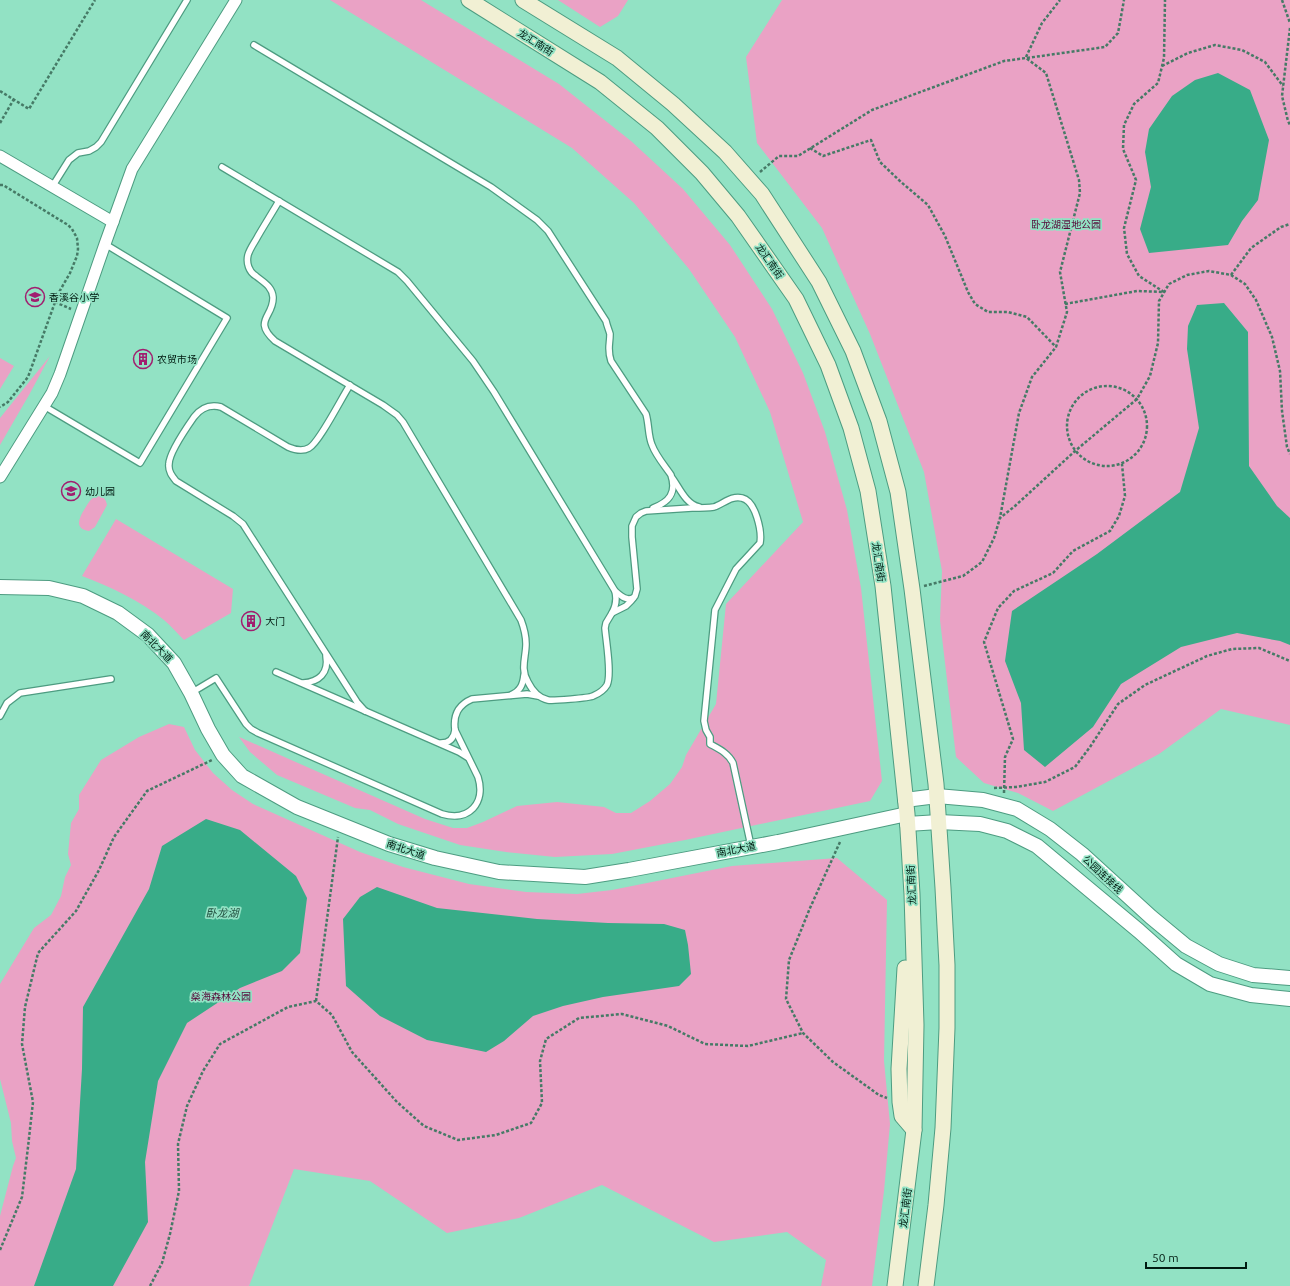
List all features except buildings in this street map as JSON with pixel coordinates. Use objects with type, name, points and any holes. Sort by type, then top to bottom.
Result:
[{"type":"main road","name":"龙汇南街","points":[[469,0],[600,82],[657,128],[702,173],[738,216],[796,299],[828,365],[850,428],[868,491],[883,586],[906,813],[912,894],[916,1026],[914,1130],[895,1286]]},
{"type":"main road","points":[[524,0],[617,58],[673,104],[725,152],[762,194],[819,282],[853,351],[878,421],[898,492],[912,589],[937,796],[947,965],[947,1028],[943,1128],[936,1205],[926,1286]]},
{"type":"main road","points":[[912,894],[907,943],[899,1069],[902,1116],[914,1130]]},
{"type":"street","points":[[0,477],[52,393],[134,165],[236,0]]},
{"type":"street","points":[[0,156],[113,222]]},
{"type":"street","name":"南北大道","points":[[0,587],[49,588],[83,596],[118,613],[148,635],[174,663],[223,755],[242,776],[297,807],[389,844],[435,858],[499,872],[592,876],[778,842],[906,813]]},
{"type":"street","name":"公园连接线","points":[[906,813],[937,796],[984,800],[1016,809],[1050,829],[1082,854],[1151,917],[1186,946],[1218,964],[1253,975],[1290,978]]},
{"type":"street","name":"公园连接线","points":[[906,813],[939,822],[980,824],[1007,831],[1037,846],[1139,931],[1176,964],[1210,984],[1251,995],[1290,999]]},
{"type":"lane","points":[[52,187],[69,160],[78,153],[89,151],[101,142],[187,0]]},
{"type":"lane","points":[[254,45],[491,187],[543,226],[606,322],[610,336],[608,354],[611,361],[646,414],[649,437],[652,446],[687,500],[702,508]]},
{"type":"lane","points":[[191,693],[216,678],[246,724],[258,733],[442,814],[451,816],[465,814],[476,805],[481,793],[480,784],[455,730],[454,722],[457,710],[472,699],[532,694],[548,700],[592,696],[600,692],[606,686],[609,678],[605,628],[616,603],[617,597],[615,591],[494,392],[473,361],[407,281],[398,272],[222,167]]},
{"type":"lane","points":[[279,201],[248,254],[248,266],[252,272],[267,284],[273,297],[272,305],[264,322],[265,329],[275,341],[391,410],[403,422],[521,620],[524,628],[526,644],[523,665],[524,673],[527,682],[538,696]]},
{"type":"lane","points":[[44,406],[140,463],[227,318],[105,244]]},
{"type":"lane","points":[[350,385],[314,445],[308,448],[295,450],[221,407],[209,406],[198,412],[194,417],[172,453],[168,464],[172,476],[176,481],[233,516],[242,524],[357,702],[365,711]]},
{"type":"lane","points":[[612,613],[626,606],[633,598],[637,589],[632,526],[636,517],[641,513],[663,504],[668,499],[673,487],[671,475]]},
{"type":"lane","points":[[646,510],[713,507],[737,497],[743,498],[748,500],[752,505],[761,532],[760,543],[736,569],[715,610],[704,721],[706,730],[710,737],[710,744],[726,754],[732,763],[751,846]]},
{"type":"lane","points":[[615,591],[626,599],[633,598]]},
{"type":"lane","points":[[302,683],[314,682],[324,673],[326,667],[326,654]]},
{"type":"lane","points":[[276,672],[440,743],[464,754],[470,760]]},
{"type":"lane","points":[[510,696],[516,693],[519,689],[524,673]]},
{"type":"lane","points":[[0,716],[7,703],[20,692],[111,678]]},
{"type":"lane","points":[[440,743],[445,743],[452,739],[455,730]]},
{"type":"path","points":[[0,91],[29,109],[95,0]]},
{"type":"path","points":[[1026,58],[1042,23],[1060,0]]},
{"type":"path","points":[[750,180],[779,156],[798,156],[872,110],[1004,60],[1105,47],[1118,33],[1124,0]]},
{"type":"path","points":[[1164,292],[1139,276],[1127,254],[1124,228],[1136,180],[1123,149],[1124,125],[1134,104],[1158,83],[1164,58],[1165,0]]},
{"type":"path","points":[[1282,0],[1290,23]]},
{"type":"path","points":[[1290,28],[1282,96],[1290,125]]},
{"type":"path","points":[[1162,66],[1188,53],[1215,45],[1242,50],[1265,62],[1283,86]]},
{"type":"path","points":[[912,589],[963,576],[982,562],[994,538],[1000,518],[1019,413],[1032,377],[1056,347],[1067,312],[1060,272],[1080,193],[1080,180],[1046,73],[1026,58]]},
{"type":"path","points":[[0,123],[14,99]]},
{"type":"path","points":[[810,148],[823,156],[871,140],[880,162],[928,205],[945,236],[968,292],[975,304],[988,312],[1008,312],[1027,317],[1056,347]]},
{"type":"path","points":[[0,407],[8,402],[28,378],[58,294],[70,273],[77,256],[78,249],[75,234],[68,225],[1,184]]},
{"type":"path","points":[[1231,275],[1251,248],[1281,227],[1290,224]]},
{"type":"path","points":[[1000,518],[1075,451],[1137,400],[1150,376],[1158,343],[1159,301],[1169,284],[1187,274],[1209,271],[1231,275],[1246,284],[1256,300],[1272,337],[1280,371],[1282,411],[1287,447],[1290,454]]},
{"type":"path","points":[[1066,304],[1137,291],[1164,292]]},
{"type":"path","points":[[55,302],[80,313]]},
{"type":"path","points":[[1113,386],[1126,391],[1137,400],[1144,411],[1147,424],[1146,436],[1141,448],[1133,457],[1122,464],[1109,466],[1096,465],[1085,460],[1075,451],[1069,439],[1067,425],[1070,412],[1077,400],[1087,391],[1100,387],[1113,386]]},
{"type":"path","points":[[1002,805],[1005,788],[1006,756],[1014,739],[984,642],[998,608],[1014,591],[1052,573],[1073,551],[1110,531],[1119,516],[1125,496],[1122,464]]},
{"type":"path","points":[[991,788],[1005,788],[1045,782],[1075,767],[1118,704],[1145,685],[1207,656],[1232,649],[1259,648],[1290,661]]},
{"type":"path","points":[[0,1250],[22,1197],[33,1102],[22,1044],[25,1008],[38,953],[76,911],[99,870],[114,837],[147,791],[223,755]]},
{"type":"path","points":[[316,1001],[340,824]]},
{"type":"path","points":[[847,826],[810,908],[789,960],[786,999],[803,1033],[833,1062],[879,1095],[900,1102]]},
{"type":"path","points":[[316,1001],[332,1015],[352,1052],[397,1102],[424,1126],[458,1140],[496,1135],[531,1123],[542,1103],[540,1061],[546,1039],[579,1018],[622,1014],[668,1026],[705,1044],[748,1046],[803,1033]]},
{"type":"path","points":[[150,1286],[162,1263],[179,1191],[178,1144],[187,1106],[203,1071],[220,1044],[288,1007],[316,1001]]},
{"type":"green space","points":[[330,0],[421,0],[559,84],[631,141],[683,189],[730,245],[772,309],[803,373],[825,432],[847,510],[861,588],[882,781],[870,801],[612,854],[555,857],[460,845],[398,824],[370,810],[355,808],[277,775],[250,752],[239,737],[425,819],[453,828],[467,828],[517,806],[557,802],[604,807],[616,813],[631,813],[650,801],[670,784],[682,767],[686,755],[716,704],[726,604],[803,522],[770,412],[735,337],[689,269],[634,203],[572,148]]},
{"type":"green space","points":[[558,0],[628,0],[618,16],[600,27]]},
{"type":"green space","name":"卧龙湖湿地公园","points":[[782,0],[1290,0],[1290,725],[1221,709],[1159,754],[1053,811],[1018,793],[984,783],[956,757],[940,620],[942,571],[924,472],[870,334],[822,228],[757,143],[746,57]]},
{"type":"green space","points":[[50,356],[29,395],[0,445],[0,418]]},
{"type":"green space","points":[[0,358],[14,366],[0,389]]},
{"type":"green space","points":[[97,496],[104,498],[107,505],[95,527],[89,531],[84,530],[80,526],[79,520],[89,502]]},
{"type":"green space","points":[[116,519],[233,589],[231,613],[184,640],[164,620],[145,606],[114,589],[82,576]]},
{"type":"green space","name":"燊海森林公园","points":[[169,724],[184,727],[195,750],[213,773],[232,790],[253,804],[360,852],[403,867],[469,884],[526,892],[577,894],[612,890],[732,866],[837,858],[887,900],[884,1061],[890,1124],[884,1191],[872,1286],[821,1286],[826,1260],[787,1232],[714,1242],[602,1185],[519,1218],[447,1233],[370,1181],[294,1169],[249,1286],[0,1286],[0,1216],[16,1158],[12,1141],[11,1123],[0,1079],[0,984],[34,928],[51,915],[61,896],[65,877],[71,865],[68,854],[71,823],[79,809],[79,795],[101,760],[139,737]]},
{"type":"water","points":[[1218,73],[1250,90],[1269,140],[1258,200],[1242,221],[1228,245],[1149,253],[1140,229],[1151,187],[1145,152],[1149,129],[1172,96],[1195,80]]},
{"type":"water","points":[[1224,303],[1248,332],[1249,466],[1277,506],[1290,518],[1290,645],[1280,641],[1237,633],[1181,647],[1121,684],[1093,727],[1045,767],[1024,750],[1021,703],[1005,661],[1012,611],[1097,554],[1180,492],[1199,428],[1187,349],[1188,326],[1197,305]]},
{"type":"water","name":"卧龙湖","points":[[206,819],[240,830],[296,876],[307,898],[300,953],[282,971],[240,988],[187,1023],[158,1081],[145,1162],[148,1222],[113,1286],[34,1286],[76,1169],[82,1069],[83,1007],[149,889],[162,846]]},
{"type":"water","points":[[377,887],[437,908],[537,919],[608,923],[664,924],[685,930],[691,974],[679,986],[603,997],[563,1006],[533,1016],[504,1041],[486,1052],[427,1040],[380,1016],[346,986],[343,919],[360,897]]},
{"type":"place","name":"香溪谷小学","points":[[35,297]]},
{"type":"place","name":"农贸市场","points":[[143,359]]},
{"type":"place","name":"幼儿园","points":[[71,491]]},
{"type":"place","name":"大门","points":[[251,621]]}]
